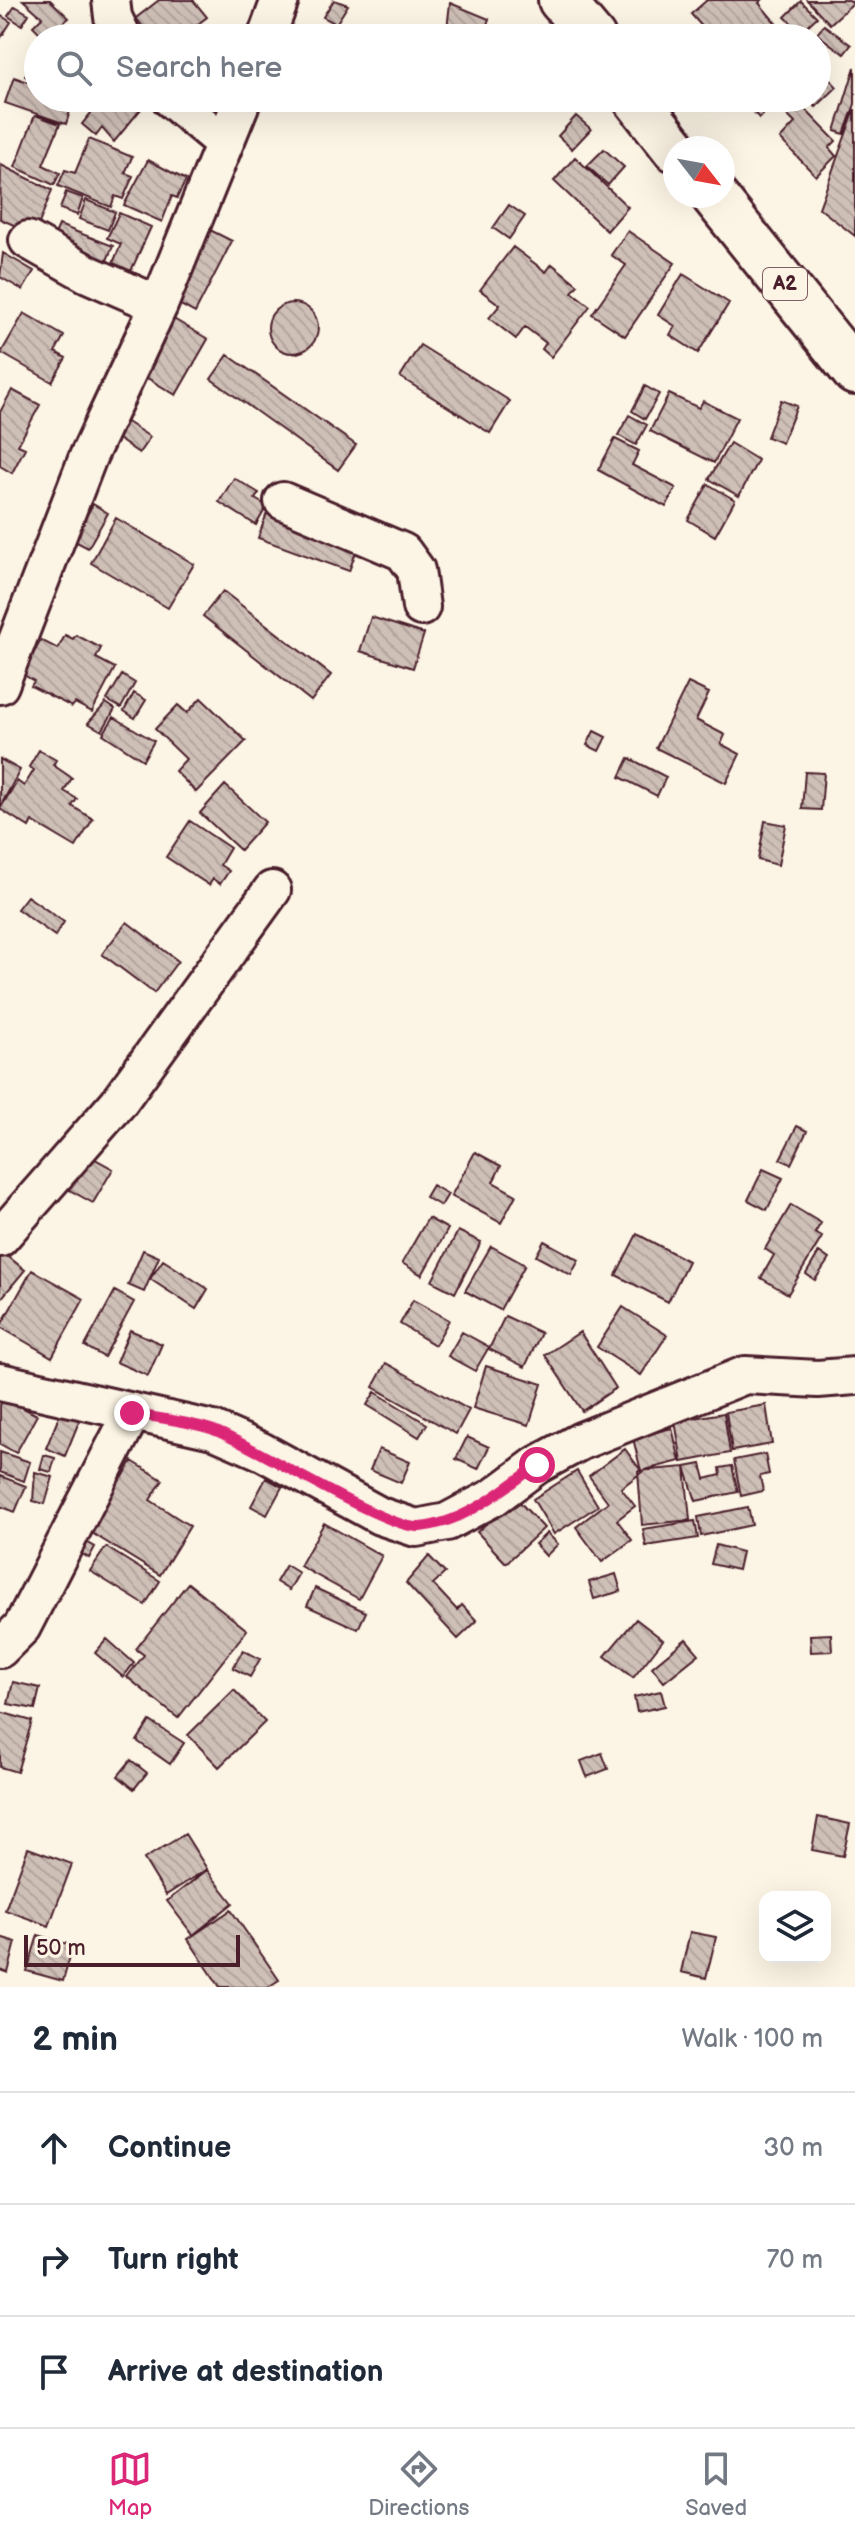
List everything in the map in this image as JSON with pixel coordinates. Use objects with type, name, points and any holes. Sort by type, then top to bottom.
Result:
[{"type":"main road","points":[[561,0],[581,24]]},
{"type":"main road","points":[[646,112],[665,136]]},
{"type":"main road","name":"A2","points":[[724,208],[855,372]]},
{"type":"street","points":[[111,0],[116,24]]},
{"type":"street","points":[[271,24],[280,0]]},
{"type":"street","points":[[187,112],[224,143]]},
{"type":"street","points":[[0,685],[88,457],[159,305],[237,112]]},
{"type":"street","points":[[28,240],[88,274],[159,305]]},
{"type":"street","points":[[283,501],[403,552],[416,570],[421,607]]},
{"type":"street","points":[[0,1238],[118,1103],[272,890]]},
{"type":"street","points":[[0,1382],[213,1430],[261,1451],[380,1516],[416,1528],[458,1516],[581,1441],[745,1375],[818,1379],[855,1376]]},
{"type":"street","points":[[0,1649],[22,1627],[132,1413]]},
{"type":"building","points":[[23,0],[50,0],[69,18],[62,24],[35,24],[42,17]]},
{"type":"building","points":[[159,0],[193,0],[207,17],[198,24],[141,24],[136,18]]},
{"type":"building","points":[[334,0],[348,5],[336,24],[323,17]]},
{"type":"building","points":[[707,0],[762,0],[759,3],[776,24],[700,24],[691,14]]},
{"type":"building","points":[[807,0],[849,0],[853,3],[830,24]]},
{"type":"building","points":[[801,1],[817,17],[810,24],[792,24],[785,17]]},
{"type":"building","points":[[450,3],[489,19],[487,24],[448,24]]},
{"type":"building","points":[[15,6],[29,14],[22,25],[8,16]]},
{"type":"building","points":[[0,15],[11,22],[0,39]]},
{"type":"building","points":[[831,30],[851,45],[844,54],[831,44]]},
{"type":"building","points":[[855,67],[855,104],[844,134],[835,131]]},
{"type":"building","points":[[14,77],[24,81],[24,110],[5,103]]},
{"type":"building","points":[[855,109],[855,236],[819,208]]},
{"type":"building","points":[[31,112],[70,112],[66,124]]},
{"type":"building","points":[[92,112],[139,112],[114,142],[102,128],[96,136],[82,124]]},
{"type":"building","points":[[784,112],[808,112],[836,141],[829,148],[836,156],[816,176],[780,139],[795,123]]},
{"type":"building","points":[[35,115],[60,124],[43,165],[60,173],[54,185],[15,167]]},
{"type":"building","points":[[576,116],[591,129],[572,149],[558,136]]},
{"type":"building","points":[[89,139],[132,157],[125,173],[133,176],[123,199],[115,196],[111,207],[58,186],[65,170],[75,173]]},
{"type":"building","points":[[604,149],[624,167],[608,185],[587,166]]},
{"type":"building","points":[[575,157],[628,207],[607,231],[554,181]]},
{"type":"building","points":[[148,160],[186,180],[177,198],[172,196],[162,222],[124,205]]},
{"type":"building","points":[[1,165],[52,190],[35,234],[0,219]]},
{"type":"building","points":[[66,192],[83,198],[77,215],[60,209]]},
{"type":"building","points":[[86,200],[115,212],[108,230],[79,219]]},
{"type":"building","points":[[509,205],[525,216],[509,239],[493,228]]},
{"type":"building","points":[[119,213],[151,227],[131,271],[113,263],[121,244],[107,238]]},
{"type":"building","points":[[59,225],[113,246],[105,265],[51,244]]},
{"type":"building","points":[[202,226],[232,241],[195,313],[166,297]]},
{"type":"building","points":[[628,231],[675,263],[625,336],[592,314],[626,265],[611,255]]},
{"type":"building","points":[[513,247],[546,272],[552,264],[578,285],[572,292],[590,306],[551,357],[542,349],[546,343],[525,327],[516,339],[489,318],[500,305],[480,290]]},
{"type":"building","points":[[3,253],[34,271],[23,290],[0,277]]},
{"type":"building","points":[[683,274],[729,303],[698,353],[670,335],[675,326],[658,315]]},
{"type":"building","points":[[293,303],[311,310],[318,328],[311,346],[293,353],[275,346],[268,328],[275,310]]},
{"type":"building","points":[[24,313],[64,336],[55,352],[66,358],[52,382],[1,353]]},
{"type":"building","points":[[165,314],[208,339],[176,395],[132,369]]},
{"type":"building","points":[[420,345],[510,401],[490,433],[400,377]]},
{"type":"building","points":[[228,355],[356,445],[338,470],[211,379]]},
{"type":"building","points":[[645,386],[659,394],[645,419],[632,411]]},
{"type":"building","points":[[12,390],[40,405],[18,445],[25,448],[12,473],[0,466],[0,412]]},
{"type":"building","points":[[669,394],[699,408],[703,401],[737,418],[714,463],[650,431]]},
{"type":"building","points":[[781,400],[797,406],[782,443],[767,437]]},
{"type":"building","points":[[629,415],[647,425],[636,445],[618,435]]},
{"type":"building","points":[[122,419],[150,437],[139,453],[112,435]]},
{"type":"building","points":[[615,439],[639,451],[632,465],[676,488],[666,507],[598,470]]},
{"type":"building","points":[[730,443],[758,460],[739,496],[709,479]]},
{"type":"building","points":[[234,478],[259,493],[255,499],[267,506],[256,525],[219,502]]},
{"type":"building","points":[[708,484],[735,500],[715,536],[688,520]]},
{"type":"building","points":[[276,488],[367,522],[349,571],[258,538]]},
{"type":"building","points":[[93,504],[108,513],[88,548],[73,540]]},
{"type":"building","points":[[116,518],[194,564],[168,608],[91,563]]},
{"type":"building","points":[[223,591],[331,675],[311,701],[203,616]]},
{"type":"building","points":[[371,617],[424,634],[413,668],[360,651]]},
{"type":"building","points":[[65,635],[73,639],[76,635],[101,648],[96,658],[115,668],[92,712],[75,703],[72,707],[31,686],[34,681],[22,674],[41,640],[58,649]]},
{"type":"building","points":[[122,675],[135,683],[121,708],[107,700]]},
{"type":"building","points":[[688,683],[709,693],[696,720],[725,735],[721,744],[740,754],[726,783],[656,748]]},
{"type":"building","points":[[134,693],[146,700],[135,718],[124,711]]},
{"type":"building","points":[[201,698],[246,741],[196,792],[175,771],[186,759],[155,729],[178,705],[187,713]]},
{"type":"building","points":[[106,703],[115,709],[102,731],[88,723]]},
{"type":"building","points":[[114,717],[154,741],[143,760],[103,734]]},
{"type":"building","points":[[594,731],[606,737],[599,751],[587,745]]},
{"type":"building","points":[[39,750],[56,760],[53,765],[72,778],[64,791],[77,799],[72,806],[93,819],[76,847],[32,821],[29,827],[0,809],[17,781],[24,786],[34,770],[29,767]]},
{"type":"building","points":[[629,758],[666,777],[657,796],[620,777]]},
{"type":"building","points":[[0,759],[20,770],[0,807]]},
{"type":"building","points":[[805,772],[824,773],[821,810],[802,809]]},
{"type":"building","points":[[225,785],[265,822],[240,850],[200,813]]},
{"type":"building","points":[[190,821],[230,848],[220,865],[229,871],[220,884],[213,879],[209,885],[166,857]]},
{"type":"building","points":[[765,821],[786,825],[778,865],[758,860]]},
{"type":"building","points":[[27,896],[64,922],[55,936],[17,909]]},
{"type":"building","points":[[127,922],[178,961],[154,993],[102,954]]},
{"type":"building","points":[[797,1126],[807,1131],[791,1164],[780,1159]]},
{"type":"building","points":[[68,1144],[113,1169],[93,1203],[48,1178]]},
{"type":"building","points":[[475,1152],[501,1166],[493,1182],[516,1195],[501,1223],[451,1196]]},
{"type":"building","points":[[763,1169],[783,1178],[767,1210],[748,1200]]},
{"type":"building","points":[[432,1185],[448,1194],[441,1206],[425,1197]]},
{"type":"building","points":[[791,1205],[821,1223],[815,1233],[822,1237],[788,1294],[761,1278],[774,1255],[765,1249]]},
{"type":"building","points":[[428,1218],[448,1229],[422,1275],[402,1263]]},
{"type":"building","points":[[458,1231],[481,1242],[455,1293],[432,1281]]},
{"type":"building","points":[[637,1234],[688,1261],[668,1302],[616,1275]]},
{"type":"building","points":[[544,1241],[579,1260],[571,1275],[536,1256]]},
{"type":"building","points":[[491,1246],[525,1265],[500,1310],[465,1291]]},
{"type":"building","points":[[0,1250],[25,1270],[0,1300]]},
{"type":"building","points":[[143,1250],[159,1257],[144,1292],[128,1285]]},
{"type":"building","points":[[819,1252],[829,1259],[815,1280],[806,1274]]},
{"type":"building","points":[[163,1260],[208,1289],[196,1309],[150,1279]]},
{"type":"building","points":[[32,1270],[84,1299],[52,1357],[0,1327]]},
{"type":"building","points":[[115,1291],[134,1302],[104,1357],[85,1346]]},
{"type":"building","points":[[413,1300],[449,1320],[435,1345],[400,1324]]},
{"type":"building","points":[[623,1307],[667,1335],[641,1375],[597,1347]]},
{"type":"building","points":[[505,1316],[541,1333],[525,1367],[489,1349]]},
{"type":"building","points":[[130,1330],[162,1344],[148,1376],[116,1362]]},
{"type":"building","points":[[462,1332],[489,1347],[475,1371],[448,1356]]},
{"type":"building","points":[[580,1332],[616,1388],[582,1411],[545,1355]]},
{"type":"building","points":[[386,1363],[469,1410],[456,1434],[373,1387]]},
{"type":"building","points":[[486,1366],[542,1384],[529,1425],[473,1408]]},
{"type":"building","points":[[375,1392],[427,1424],[419,1437],[367,1405]]},
{"type":"building","points":[[68,1395],[87,1402],[65,1456],[46,1448]]},
{"type":"building","points":[[4,1398],[37,1415],[16,1453],[0,1444],[0,1405]]},
{"type":"building","points":[[766,1405],[772,1444],[732,1451],[726,1412]]},
{"type":"building","points":[[724,1413],[730,1453],[682,1462],[675,1421]]},
{"type":"building","points":[[672,1428],[680,1461],[641,1471],[633,1438]]},
{"type":"building","points":[[467,1437],[489,1447],[478,1469],[456,1459]]},
{"type":"building","points":[[379,1449],[410,1462],[401,1483],[370,1470]]},
{"type":"building","points":[[625,1449],[642,1472],[621,1488],[635,1506],[617,1520],[632,1540],[602,1562],[576,1527],[608,1502],[589,1476]]},
{"type":"building","points":[[0,1452],[30,1462],[24,1481],[0,1472]]},
{"type":"building","points":[[765,1454],[769,1474],[760,1476],[763,1491],[741,1496],[734,1460]]},
{"type":"building","points":[[44,1455],[55,1458],[51,1472],[40,1469]]},
{"type":"building","points":[[132,1461],[163,1480],[150,1500],[190,1526],[160,1575],[74,1522],[108,1468],[123,1477]]},
{"type":"building","points":[[701,1464],[705,1479],[721,1475],[720,1468],[732,1466],[738,1492],[696,1501],[685,1467]]},
{"type":"building","points":[[685,1467],[690,1520],[642,1525],[638,1471]]},
{"type":"building","points":[[577,1471],[598,1506],[554,1534],[533,1499]]},
{"type":"building","points":[[35,1472],[53,1477],[45,1504],[33,1501]]},
{"type":"building","points":[[0,1476],[26,1486],[15,1512],[0,1506]]},
{"type":"building","points":[[266,1478],[282,1487],[267,1515],[251,1506]]},
{"type":"building","points":[[515,1497],[544,1528],[506,1563],[477,1532]]},
{"type":"building","points":[[748,1507],[752,1525],[701,1536],[698,1517]]},
{"type":"building","points":[[695,1521],[698,1538],[646,1546],[643,1529]]},
{"type":"building","points":[[324,1523],[382,1556],[359,1599],[300,1566]]},
{"type":"building","points":[[547,1533],[558,1544],[546,1556],[535,1544]]},
{"type":"building","points":[[76,1536],[95,1547],[89,1558],[69,1546]]},
{"type":"building","points":[[716,1545],[742,1552],[738,1570],[711,1564]]},
{"type":"building","points":[[106,1547],[160,1581],[145,1605],[90,1571]]},
{"type":"building","points":[[429,1556],[445,1573],[433,1584],[457,1610],[462,1605],[477,1621],[458,1639],[406,1583]]},
{"type":"building","points":[[286,1565],[299,1573],[289,1590],[276,1582]]},
{"type":"building","points":[[616,1574],[621,1591],[594,1599],[589,1582]]},
{"type":"building","points":[[188,1583],[247,1630],[178,1718],[127,1677],[144,1655],[136,1649]]},
{"type":"building","points":[[315,1588],[366,1612],[358,1629],[307,1606]]},
{"type":"building","points":[[636,1619],[663,1640],[633,1678],[605,1656]]},
{"type":"building","points":[[831,1634],[832,1651],[811,1652],[810,1635]]},
{"type":"building","points":[[107,1639],[134,1663],[123,1677],[95,1653]]},
{"type":"building","points":[[686,1639],[699,1654],[664,1682],[652,1667]]},
{"type":"building","points":[[243,1650],[260,1659],[250,1677],[233,1668]]},
{"type":"building","points":[[13,1682],[40,1688],[35,1709],[8,1704]]},
{"type":"building","points":[[234,1690],[265,1722],[219,1767],[188,1735]]},
{"type":"building","points":[[661,1691],[665,1706],[637,1712],[634,1697]]},
{"type":"building","points":[[0,1712],[32,1721],[17,1772],[0,1767]]},
{"type":"building","points":[[150,1721],[184,1743],[170,1764],[137,1741]]},
{"type":"building","points":[[602,1753],[608,1769],[587,1777],[581,1761]]},
{"type":"building","points":[[131,1760],[147,1773],[134,1789],[118,1776]]},
{"type":"building","points":[[818,1817],[850,1824],[843,1856],[812,1850]]},
{"type":"building","points":[[185,1834],[207,1869],[166,1895],[144,1859]]},
{"type":"building","points":[[28,1848],[72,1864],[49,1926],[5,1910]]},
{"type":"building","points":[[207,1870],[233,1903],[193,1935],[167,1901]]},
{"type":"building","points":[[231,1910],[279,1980],[268,1987],[220,1987],[188,1939]]},
{"type":"building","points":[[690,1932],[716,1937],[706,1978],[681,1972]]},
{"type":"building","points":[[38,1935],[73,1946],[63,1981],[27,1971]]},
{"type":"building","points":[[0,1937],[16,1942],[8,1973],[0,1970]]},
{"type":"route","points":[[132,1413],[213,1430],[261,1451],[380,1516],[416,1528],[447,1522],[494,1497],[537,1465]]}]
